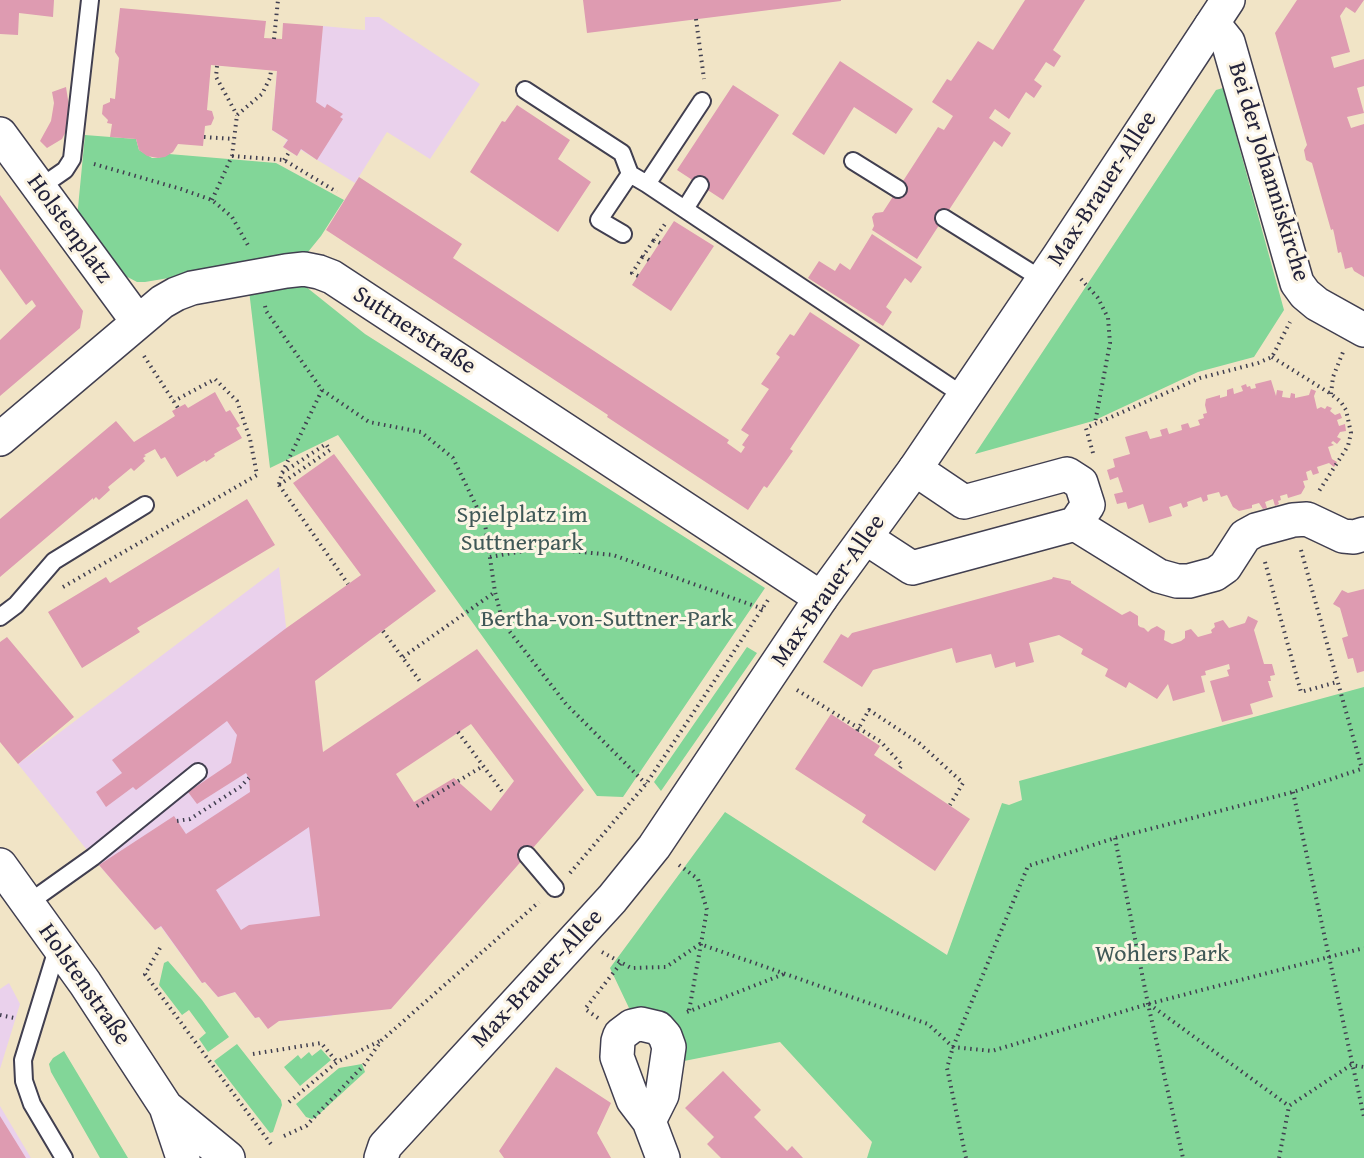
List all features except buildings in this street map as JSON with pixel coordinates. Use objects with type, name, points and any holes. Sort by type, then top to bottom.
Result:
[{"type":"street","name":"Max-Brauer-Allee","points":[[375,1154],[612,899],[654,847],[821,598],[915,469],[1219,13]]},
{"type":"street","name":"Bei der Johanniskirche","points":[[1219,13],[1220,32],[1228,42],[1297,283],[1317,304],[1361,328]]},
{"type":"street","name":"Holstenplatz","points":[[0,134],[132,327]]},
{"type":"street","name":"Suttnerstraße","points":[[0,439],[162,302],[192,288],[304,269],[332,277],[821,598]]},
{"type":"street","points":[[866,538],[912,568],[1075,524],[1088,505],[1081,483],[1067,474],[964,502],[915,469]]},
{"type":"street","points":[[1075,524],[1159,576],[1177,581],[1189,581],[1215,574],[1225,567],[1245,536],[1256,530],[1293,520],[1307,519],[1343,536],[1354,537],[1364,534]]},
{"type":"street","name":"Holstenstraße","points":[[0,865],[85,983],[166,1107],[183,1158]]},
{"type":"street","points":[[649,1121],[662,1095],[669,1047],[663,1033],[652,1025],[637,1024],[621,1035],[618,1041],[617,1057],[633,1100],[649,1121],[663,1158]]},
{"type":"street","points":[[164,1158],[166,1107]]},
{"type":"street","name":"Holstenstraße","points":[[166,1107],[228,1158]]},
{"type":"lane","points":[[39,188],[65,170],[72,159],[90,0]]},
{"type":"lane","points":[[525,90],[622,153],[630,174],[964,396]]},
{"type":"lane","points":[[648,184],[702,101]]},
{"type":"lane","points":[[853,160],[898,189]]},
{"type":"lane","points":[[623,234],[599,220],[630,174]]},
{"type":"lane","points":[[685,209],[700,186]]},
{"type":"lane","points":[[944,218],[1051,268]]},
{"type":"lane","points":[[0,617],[16,605],[54,561],[145,505]]},
{"type":"lane","points":[[27,904],[93,857],[198,772]]},
{"type":"lane","points":[[527,855],[555,888]]},
{"type":"lane","points":[[58,946],[23,1060],[24,1081],[32,1104],[64,1158]]},
{"type":"path","points":[[274,39],[278,0]]},
{"type":"path","points":[[696,19],[705,89],[702,101]]},
{"type":"path","points":[[212,200],[232,156],[237,115],[216,77],[217,66]]},
{"type":"path","points":[[237,115],[262,94],[271,71]]},
{"type":"path","points":[[204,137],[234,140]]},
{"type":"path","points":[[284,160],[290,152]]},
{"type":"path","points":[[232,156],[284,160],[338,192]]},
{"type":"path","points":[[638,276],[632,273],[665,224]]},
{"type":"path","points":[[654,240],[660,243]]},
{"type":"path","points":[[643,256],[649,260]]},
{"type":"path","points":[[1051,268],[1098,298],[1108,318],[1110,343],[1095,424]]},
{"type":"path","points":[[1095,458],[1086,428],[1200,378],[1272,357],[1305,294]]},
{"type":"path","points":[[132,327],[178,408]]},
{"type":"path","points":[[1331,394],[1333,377],[1344,351],[1361,328]]},
{"type":"path","points":[[966,1158],[947,1068],[953,1047],[1028,866],[1115,837],[1293,792],[1363,768],[1293,520],[1314,498],[1348,446],[1351,432],[1349,420],[1341,402],[1272,357]]},
{"type":"path","points":[[60,589],[257,475],[250,439],[237,401],[215,379],[174,401]]},
{"type":"path","points":[[322,390],[282,473],[279,485],[348,584]]},
{"type":"path","points":[[279,485],[330,450],[326,444],[282,473]]},
{"type":"path","points":[[453,458],[485,524],[495,591],[503,623],[566,704],[646,784]]},
{"type":"path","points":[[1256,530],[1301,692],[1337,682]]},
{"type":"path","points":[[490,557],[540,549],[613,555],[763,609]]},
{"type":"path","points":[[403,657],[495,591]]},
{"type":"path","points":[[383,631],[422,684]]},
{"type":"path","points":[[770,674],[881,742],[902,765],[898,771]]},
{"type":"path","points":[[858,729],[869,710],[919,743],[963,783],[950,805]]},
{"type":"path","points":[[458,732],[504,794]]},
{"type":"path","points":[[417,806],[483,766]]},
{"type":"path","points":[[177,821],[190,819],[240,787],[249,778]]},
{"type":"path","points":[[1293,792],[1364,1117]]},
{"type":"path","points":[[1115,837],[1148,1004],[1183,1158]]},
{"type":"path","points":[[654,847],[698,879],[706,910],[689,1011]]},
{"type":"path","points":[[575,938],[631,968],[666,967],[700,944]]},
{"type":"path","points":[[700,944],[928,1024],[953,1047],[992,1051],[1148,1004],[1364,948]]},
{"type":"path","points":[[160,948],[145,974],[273,1147]]},
{"type":"path","points":[[621,963],[585,1009],[621,1035]]},
{"type":"path","points":[[652,1025],[785,974]]},
{"type":"path","points":[[1148,1004],[1289,1106]]},
{"type":"path","points":[[289,1102],[337,1062],[382,1040]]},
{"type":"path","points":[[253,1054],[321,1043],[337,1062]]},
{"type":"path","points":[[1279,1158],[1289,1106],[1352,1065],[1364,1067]]},
{"type":"shaded area","points":[[365,17],[379,17],[480,84],[430,159],[387,132],[355,183],[301,150],[297,156],[283,147],[287,140],[272,130],[277,71],[317,75],[323,26],[365,30]]},
{"type":"shaded area","points":[[279,567],[332,1016],[279,1021],[255,1018],[235,992],[218,997],[205,982],[202,983],[161,927],[155,930],[99,865],[18,764]]},
{"type":"shaded area","points":[[9,983],[20,1004],[0,1069],[0,989]]},
{"type":"shaded area","points":[[0,1106],[31,1158],[0,1158]]},
{"type":"green space","points":[[1223,88],[1284,310],[1254,357],[1198,372],[1093,421],[975,454],[1216,90]]},
{"type":"green space","name":"Bertha-von-Suttner-Park","points":[[85,135],[136,139],[139,150],[152,158],[169,154],[276,163],[344,200],[321,236],[290,274],[365,334],[765,588],[623,797],[597,796],[338,435],[270,468],[246,265],[145,282],[137,282],[118,272],[77,218]]},
{"type":"green space","points":[[747,647],[757,653],[661,791],[654,782]]},
{"type":"green space","name":"Wohlers Park","points":[[1364,687],[1364,1158],[867,1158],[872,1142],[780,1042],[679,1062],[674,1023],[629,1008],[610,968],[725,812],[947,955],[1002,803],[1009,805],[1022,800],[1019,781]]},
{"type":"green space","points":[[168,961],[202,1000],[229,1037],[208,1052],[199,1039],[206,1033],[189,1010],[182,1015],[159,985],[164,963]]},
{"type":"green space","points":[[237,1044],[281,1100],[282,1105],[273,1132],[270,1133],[214,1061]]},
{"type":"green space","points":[[321,1049],[331,1060],[300,1086],[284,1067],[298,1055],[301,1059],[309,1052],[312,1056]]},
{"type":"green space","points":[[64,1051],[128,1158],[100,1158],[51,1072],[49,1064],[53,1058]]},
{"type":"green space","points":[[362,1064],[365,1072],[316,1117],[312,1119],[306,1117],[296,1104],[339,1068]]},
{"type":"park label","name":"Spielplatz im Suttnerpark","points":[[522,530]]}]
